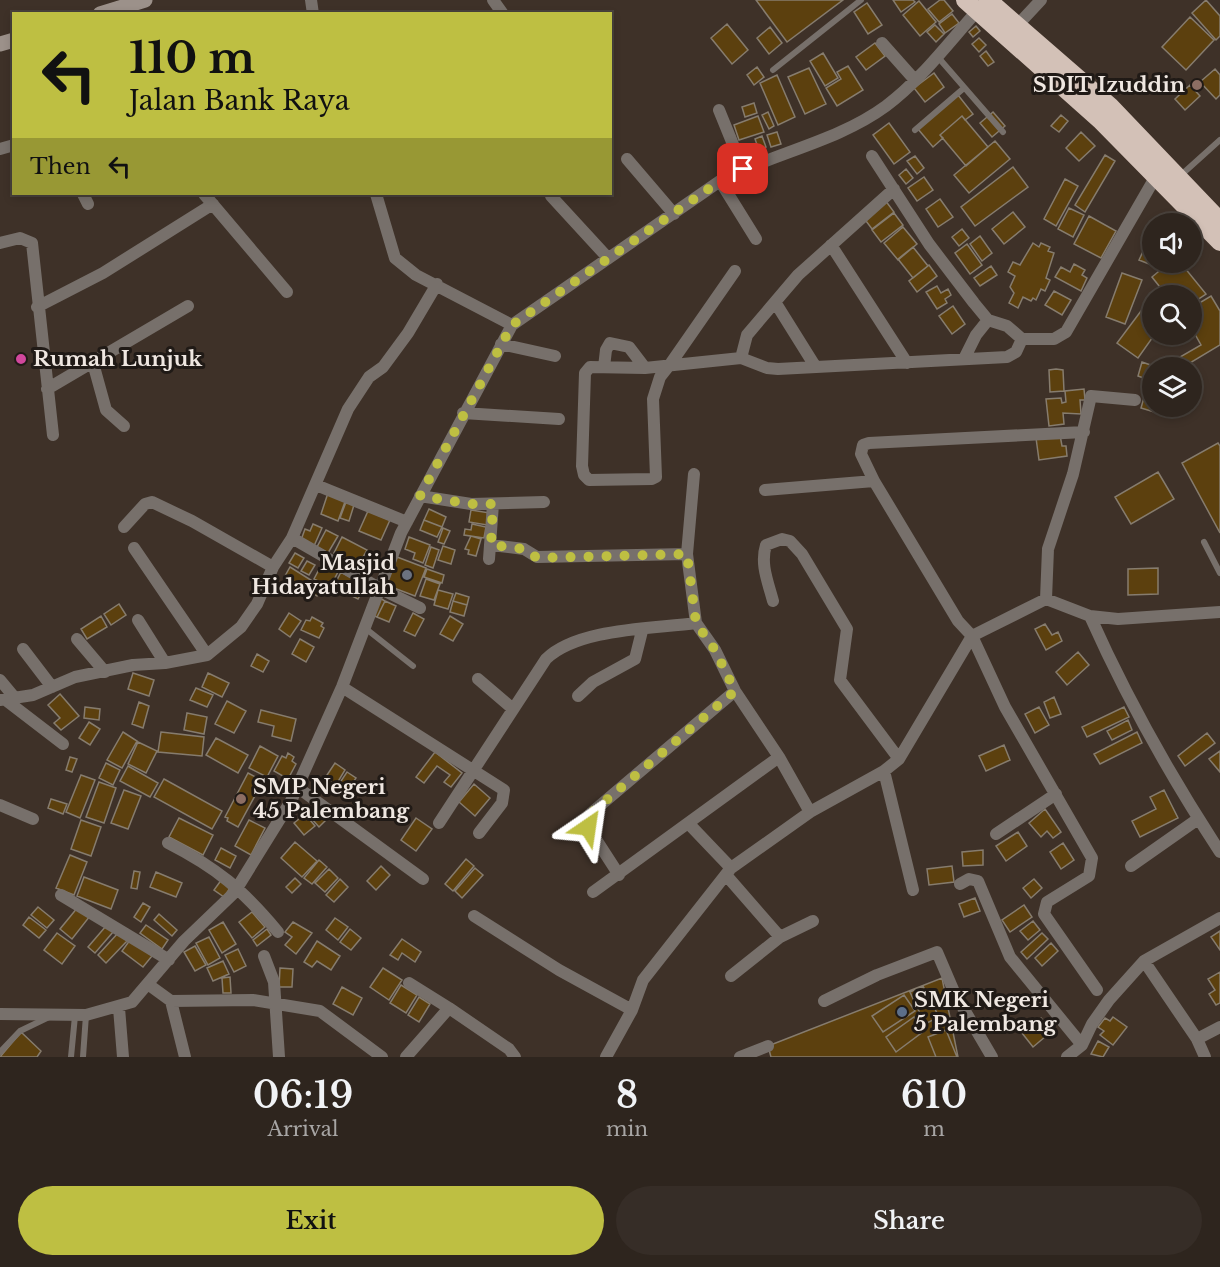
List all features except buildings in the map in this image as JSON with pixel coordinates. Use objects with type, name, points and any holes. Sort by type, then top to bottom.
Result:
[{"type":"highway","points":[[977,4],[1110,106],[1220,221]]},
{"type":"highway","points":[[1011,31],[1220,242]]},
{"type":"street","points":[[106,12],[145,0]]},
{"type":"street","points":[[1011,31],[1041,0]]},
{"type":"street","points":[[0,1014],[81,1016],[119,1008],[139,997],[184,940],[238,887],[297,787],[342,687],[379,588],[407,522],[463,413],[512,325],[720,181],[743,169],[845,129],[886,106],[936,56],[977,4]]},
{"type":"street","points":[[882,43],[914,80]]},
{"type":"street","points":[[719,110],[743,169]]},
{"type":"street","points":[[872,156],[929,244],[988,320],[1007,326],[1022,339],[1054,339],[1066,332],[1156,176]]},
{"type":"street","points":[[627,159],[674,214]]},
{"type":"street","points":[[720,181],[756,239]]},
{"type":"street","points":[[741,358],[747,335],[798,274],[894,189]]},
{"type":"street","points":[[205,195],[287,292]]},
{"type":"street","points":[[376,195],[395,258],[416,274],[512,325]]},
{"type":"street","points":[[551,196],[608,258]]},
{"type":"street","points":[[37,307],[103,273],[213,204]]},
{"type":"street","points":[[0,243],[20,238],[32,243],[37,307],[53,435]]},
{"type":"street","points":[[831,245],[907,363]]},
{"type":"street","points":[[735,271],[671,363],[660,377],[653,399],[658,471],[652,479],[589,480],[584,475],[585,373],[590,367],[645,368],[671,363],[741,358],[766,368],[1007,357],[1016,352],[1022,339]]},
{"type":"street","points":[[7,700],[52,687],[75,677],[133,665],[165,663],[207,655],[241,627],[257,604],[273,567],[292,538],[348,409],[369,377],[383,367],[408,333],[437,284]]},
{"type":"street","points":[[775,302],[815,366]]},
{"type":"street","points":[[47,389],[188,306]]},
{"type":"street","points":[[963,359],[976,335],[988,320]]},
{"type":"street","points":[[604,367],[606,350],[610,343],[629,347],[645,368]]},
{"type":"street","points":[[501,344],[555,356]]},
{"type":"street","points":[[93,363],[106,410],[124,426]]},
{"type":"street","points":[[1046,599],[1048,549],[1084,432],[1091,396],[1135,400]]},
{"type":"street","points":[[463,413],[559,419]]},
{"type":"street","points":[[1084,432],[868,443],[863,445],[861,454],[874,481],[958,621],[972,636],[1005,707],[1090,854],[1092,867],[1089,876],[1047,902],[1044,914],[1097,990]]},
{"type":"street","points":[[694,474],[687,554],[696,623],[715,650],[735,691],[779,758],[810,812]]},
{"type":"street","points":[[765,490],[874,481]]},
{"type":"street","points":[[316,485],[407,522]]},
{"type":"street","points":[[420,496],[471,504],[544,502]]},
{"type":"street","points":[[124,527],[145,504],[152,502],[273,567]]},
{"type":"street","points":[[489,559],[493,504]]},
{"type":"street","points":[[292,538],[379,588],[420,608]]},
{"type":"street","points":[[773,601],[763,564],[763,554],[766,545],[783,539],[790,541],[802,554],[847,629],[840,680],[899,759]]},
{"type":"street","points":[[491,545],[524,549],[537,558],[687,554]]},
{"type":"street","points":[[134,548],[207,655]]},
{"type":"street","points":[[606,1057],[632,1010],[644,980],[657,960],[686,928],[729,871],[810,812],[884,771],[899,759],[972,636],[1046,599],[1090,616],[1118,619],[1220,612]]},
{"type":"street","points":[[1090,616],[1110,662],[1152,741],[1220,852]]},
{"type":"street","points":[[138,620],[165,663]]},
{"type":"street","points":[[440,823],[471,770],[546,659],[556,649],[571,641],[626,631],[642,631],[696,623]]},
{"type":"street","points":[[578,696],[593,682],[635,659],[642,631]]},
{"type":"street","points":[[77,639],[105,672]]},
{"type":"street","points":[[23,649],[52,687]]},
{"type":"street","points":[[478,679],[513,709]]},
{"type":"street","points":[[0,680],[7,700],[63,744]]},
{"type":"street","points":[[342,687],[471,770],[497,783],[504,790],[502,803],[479,832]]},
{"type":"street","points":[[619,875],[588,827],[590,814],[735,691]]},
{"type":"street","points":[[593,892],[779,758]]},
{"type":"street","points":[[884,771],[914,890]]},
{"type":"street","points":[[297,787],[423,879]]},
{"type":"street","points":[[996,834],[1056,795]]},
{"type":"street","points":[[0,805],[33,819]]},
{"type":"street","points":[[1131,866],[1198,819]]},
{"type":"street","points":[[689,824],[780,937]]},
{"type":"street","points":[[168,843],[221,873],[238,887],[278,932]]},
{"type":"street","points":[[960,884],[969,879],[978,881],[1010,957],[1082,1045]]},
{"type":"street","points":[[61,895],[169,960]]},
{"type":"street","points":[[474,916],[559,970],[632,1010]]},
{"type":"street","points":[[1067,1057],[1082,1045],[1092,1024],[1109,1000],[1144,961],[1220,918]]},
{"type":"street","points":[[731,976],[780,937],[813,921]]},
{"type":"street","points":[[824,1001],[877,975],[937,952],[955,994],[992,1057]]},
{"type":"street","points":[[264,957],[274,982],[279,1057]]},
{"type":"street","points":[[1144,961],[1197,1039],[1205,1057]]},
{"type":"street","points":[[409,983],[509,1049],[515,1057]]},
{"type":"street","points":[[149,985],[171,1001],[223,999],[320,1011],[382,1057]]},
{"type":"street","points":[[171,1001],[185,1057]]},
{"type":"street","points":[[119,1008],[123,1057]]},
{"type":"street","points":[[406,1057],[449,1008]]},
{"type":"street","points":[[1197,1039],[1220,1027]]},
{"type":"street","points":[[613,1045],[619,1057]]},
{"type":"street","points":[[740,1057],[768,1046]]},
{"type":"lane","points":[[773,70],[861,0]]},
{"type":"lane","points":[[936,56],[1003,132]]},
{"type":"lane","points":[[915,130],[964,88]]},
{"type":"lane","points":[[1179,176],[1220,140]]},
{"type":"lane","points":[[1204,542],[1220,573]]},
{"type":"lane","points":[[365,628],[413,666]]},
{"type":"lane","points":[[0,1052],[20,1031],[52,1015]]},
{"type":"lane","points":[[70,1057],[81,1016]]},
{"type":"lane","points":[[81,1016],[83,1057]]},
{"type":"place","name":"SDIT Izuddin","points":[[1197,85]]},
{"type":"place","name":"Rumah Lunjuk","points":[[21,359]]},
{"type":"place","name":"Masjid Hidayatullah","points":[[407,575]]},
{"type":"place","name":"SMP Negeri 45 Palembang","points":[[241,799]]},
{"type":"place","name":"SMK Negeri 5 Palembang","points":[[902,1012]]},
{"type":"route","points":[[588,827],[587,820],[590,814],[735,691],[715,650],[696,623],[687,554],[537,558],[524,549],[491,545],[493,504],[471,504],[420,496],[512,325],[720,181],[743,169]]}]
